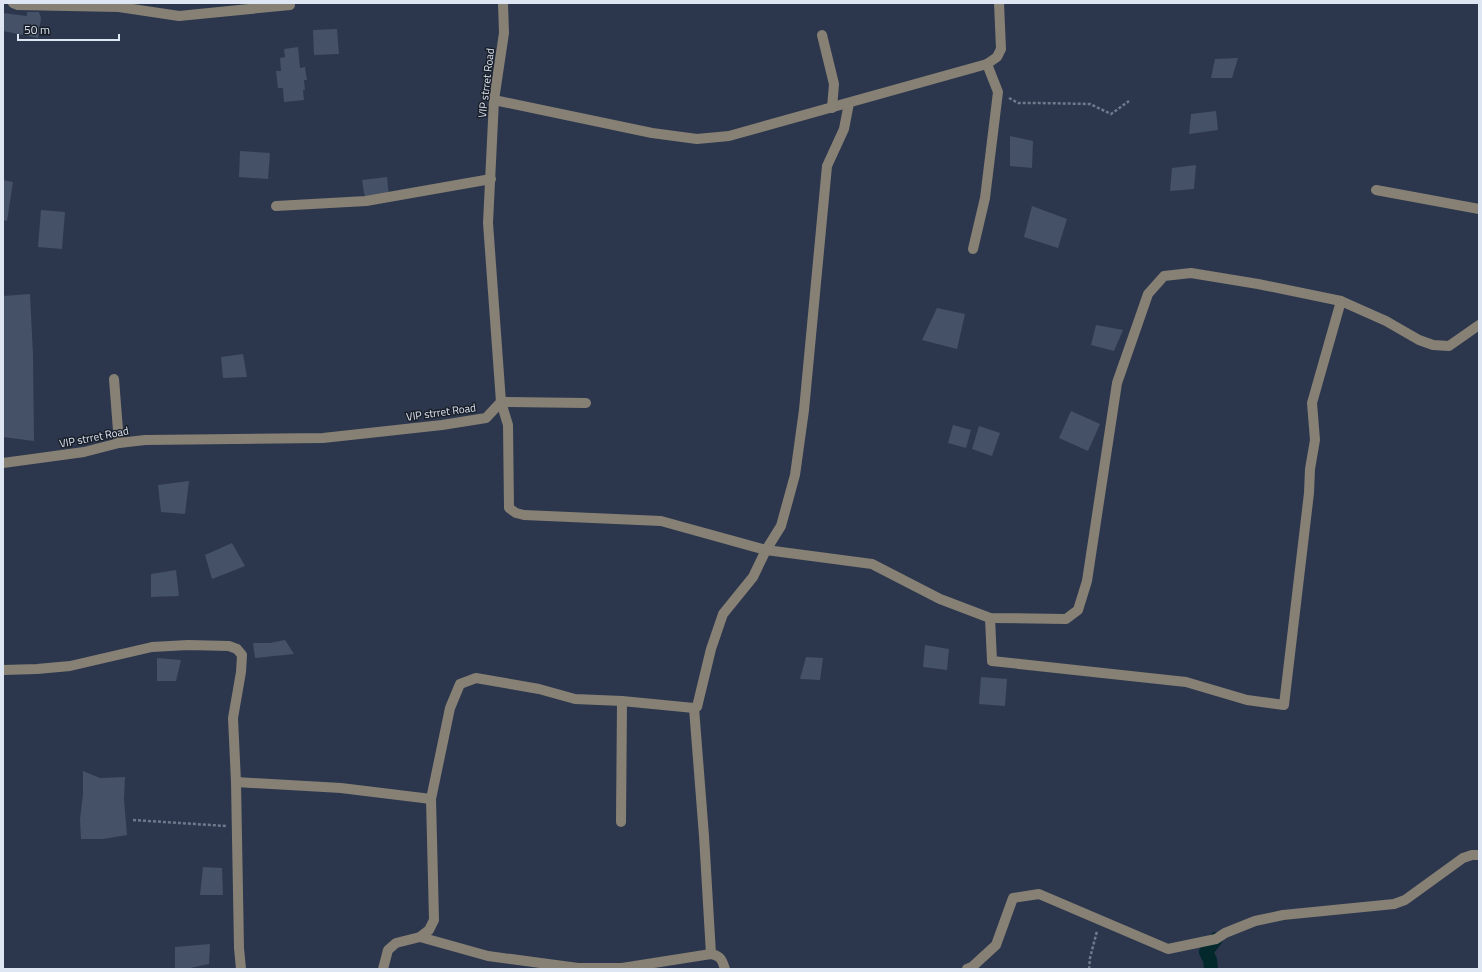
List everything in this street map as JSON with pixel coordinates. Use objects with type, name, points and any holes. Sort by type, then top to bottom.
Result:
[{"type":"street","points":[[13,3],[18,5],[119,7],[178,16],[290,5]]},
{"type":"street","name":"VIP strret Road","points":[[3,463],[84,452],[119,443],[160,440],[323,438],[442,425],[486,418],[501,402],[488,223],[494,100],[504,33],[503,3]]},
{"type":"street","points":[[494,100],[652,133],[698,139],[729,136],[987,64],[997,57],[1001,49],[999,3]]},
{"type":"street","points":[[822,36],[834,84],[832,108]]},
{"type":"street","points":[[973,248],[985,198],[998,92],[987,64]]},
{"type":"street","points":[[383,969],[388,950],[396,943],[420,937],[429,930],[434,920],[431,799],[450,708],[460,684],[476,678],[539,689],[575,699],[622,701],[694,708],[698,707],[712,649],[723,614],[753,577],[766,550],[781,526],[795,475],[804,410],[827,166],[844,129],[849,103]]},
{"type":"street","points":[[276,206],[366,201],[491,179]]},
{"type":"street","points":[[1376,190],[1479,209]]},
{"type":"street","points":[[586,403],[501,402],[508,425],[509,508],[516,513],[540,517],[661,521],[766,550],[872,564],[940,599],[990,618],[1066,618],[1078,610],[1087,581],[1117,383],[1148,294],[1164,276],[1191,273],[1258,284],[1341,301],[1386,321],[1419,340],[1434,345],[1450,346],[1479,325]]},
{"type":"street","points":[[990,618],[992,661],[1186,682],[1247,700],[1284,705],[1309,493],[1310,469],[1315,440],[1312,403],[1341,301]]},
{"type":"street","points":[[114,379],[119,443]]},
{"type":"street","points":[[3,670],[70,666],[152,648],[188,645],[228,646],[237,649],[242,655],[241,672],[233,718],[236,782],[239,948],[241,969]]},
{"type":"street","points":[[621,822],[622,701]]},
{"type":"street","points":[[694,708],[711,954]]},
{"type":"street","points":[[236,782],[341,788],[431,799]]},
{"type":"street","points":[[967,969],[972,967],[996,945],[1012,898],[1039,894],[1168,949],[1216,939],[1225,933],[1255,922],[1283,915],[1394,904],[1405,900],[1463,858],[1472,855],[1479,855]]},
{"type":"street","points":[[420,937],[488,956],[578,968],[622,968],[711,954],[717,955],[722,960],[725,969]]},
{"type":"path","points":[[998,92],[1018,103],[1039,102],[1090,104],[1111,114],[1129,101]]},
{"type":"path","points":[[133,820],[237,826]]},
{"type":"path","points":[[1089,969],[1090,958],[1099,924]]},
{"type":"building","points":[[27,12],[39,12],[41,18],[38,38],[3,31],[3,13],[27,16]]},
{"type":"building","points":[[337,29],[339,54],[314,55],[313,30]]},
{"type":"building","points":[[298,47],[300,68],[305,67],[307,80],[304,80],[304,100],[284,102],[283,88],[278,88],[276,71],[281,71],[280,58],[285,57],[284,49]]},
{"type":"building","points":[[1238,58],[1232,78],[1211,78],[1215,59]]},
{"type":"building","points":[[1216,111],[1218,130],[1189,134],[1191,114]]},
{"type":"building","points":[[1010,136],[1033,141],[1032,168],[1010,166]]},
{"type":"building","points":[[240,151],[270,153],[268,179],[239,177]]},
{"type":"building","points":[[1196,165],[1194,189],[1170,191],[1172,168]]},
{"type":"building","points":[[387,177],[389,196],[365,199],[362,180]]},
{"type":"building","points":[[3,180],[13,182],[7,221],[3,220]]},
{"type":"building","points":[[1032,206],[1067,219],[1058,248],[1024,237]]},
{"type":"building","points":[[41,210],[65,212],[62,249],[38,247]]},
{"type":"building","points":[[30,294],[33,355],[34,441],[3,437],[3,296]]},
{"type":"building","points":[[937,308],[965,314],[957,349],[922,340]]},
{"type":"building","points":[[1096,325],[1123,330],[1114,351],[1091,345]]},
{"type":"building","points":[[243,354],[247,377],[223,378],[221,357]]},
{"type":"building","points":[[1071,411],[1100,424],[1088,451],[1059,438]]},
{"type":"building","points":[[953,425],[971,430],[966,448],[948,443]]},
{"type":"building","points":[[979,426],[1000,433],[992,456],[972,449]]},
{"type":"building","points":[[189,481],[185,514],[161,512],[158,485]]},
{"type":"building","points":[[232,543],[245,566],[212,579],[205,555]]},
{"type":"building","points":[[176,570],[179,596],[151,597],[151,574]]},
{"type":"building","points":[[285,640],[294,654],[255,658],[253,643],[270,643]]},
{"type":"building","points":[[925,645],[949,649],[947,670],[923,667]]},
{"type":"building","points":[[806,657],[823,658],[820,680],[800,679]]},
{"type":"building","points":[[157,658],[181,660],[176,681],[157,681]]},
{"type":"building","points":[[981,677],[1007,679],[1005,706],[979,704]]},
{"type":"building","points":[[83,771],[100,778],[125,777],[124,800],[127,835],[103,839],[81,839],[80,819],[83,794]]},
{"type":"building","points":[[203,867],[222,868],[223,895],[200,895]]},
{"type":"building","points":[[210,944],[209,964],[186,969],[175,969],[175,947]]},
{"type":"waterway","points":[[1211,969],[1210,960],[1206,952],[1216,939]]}]
